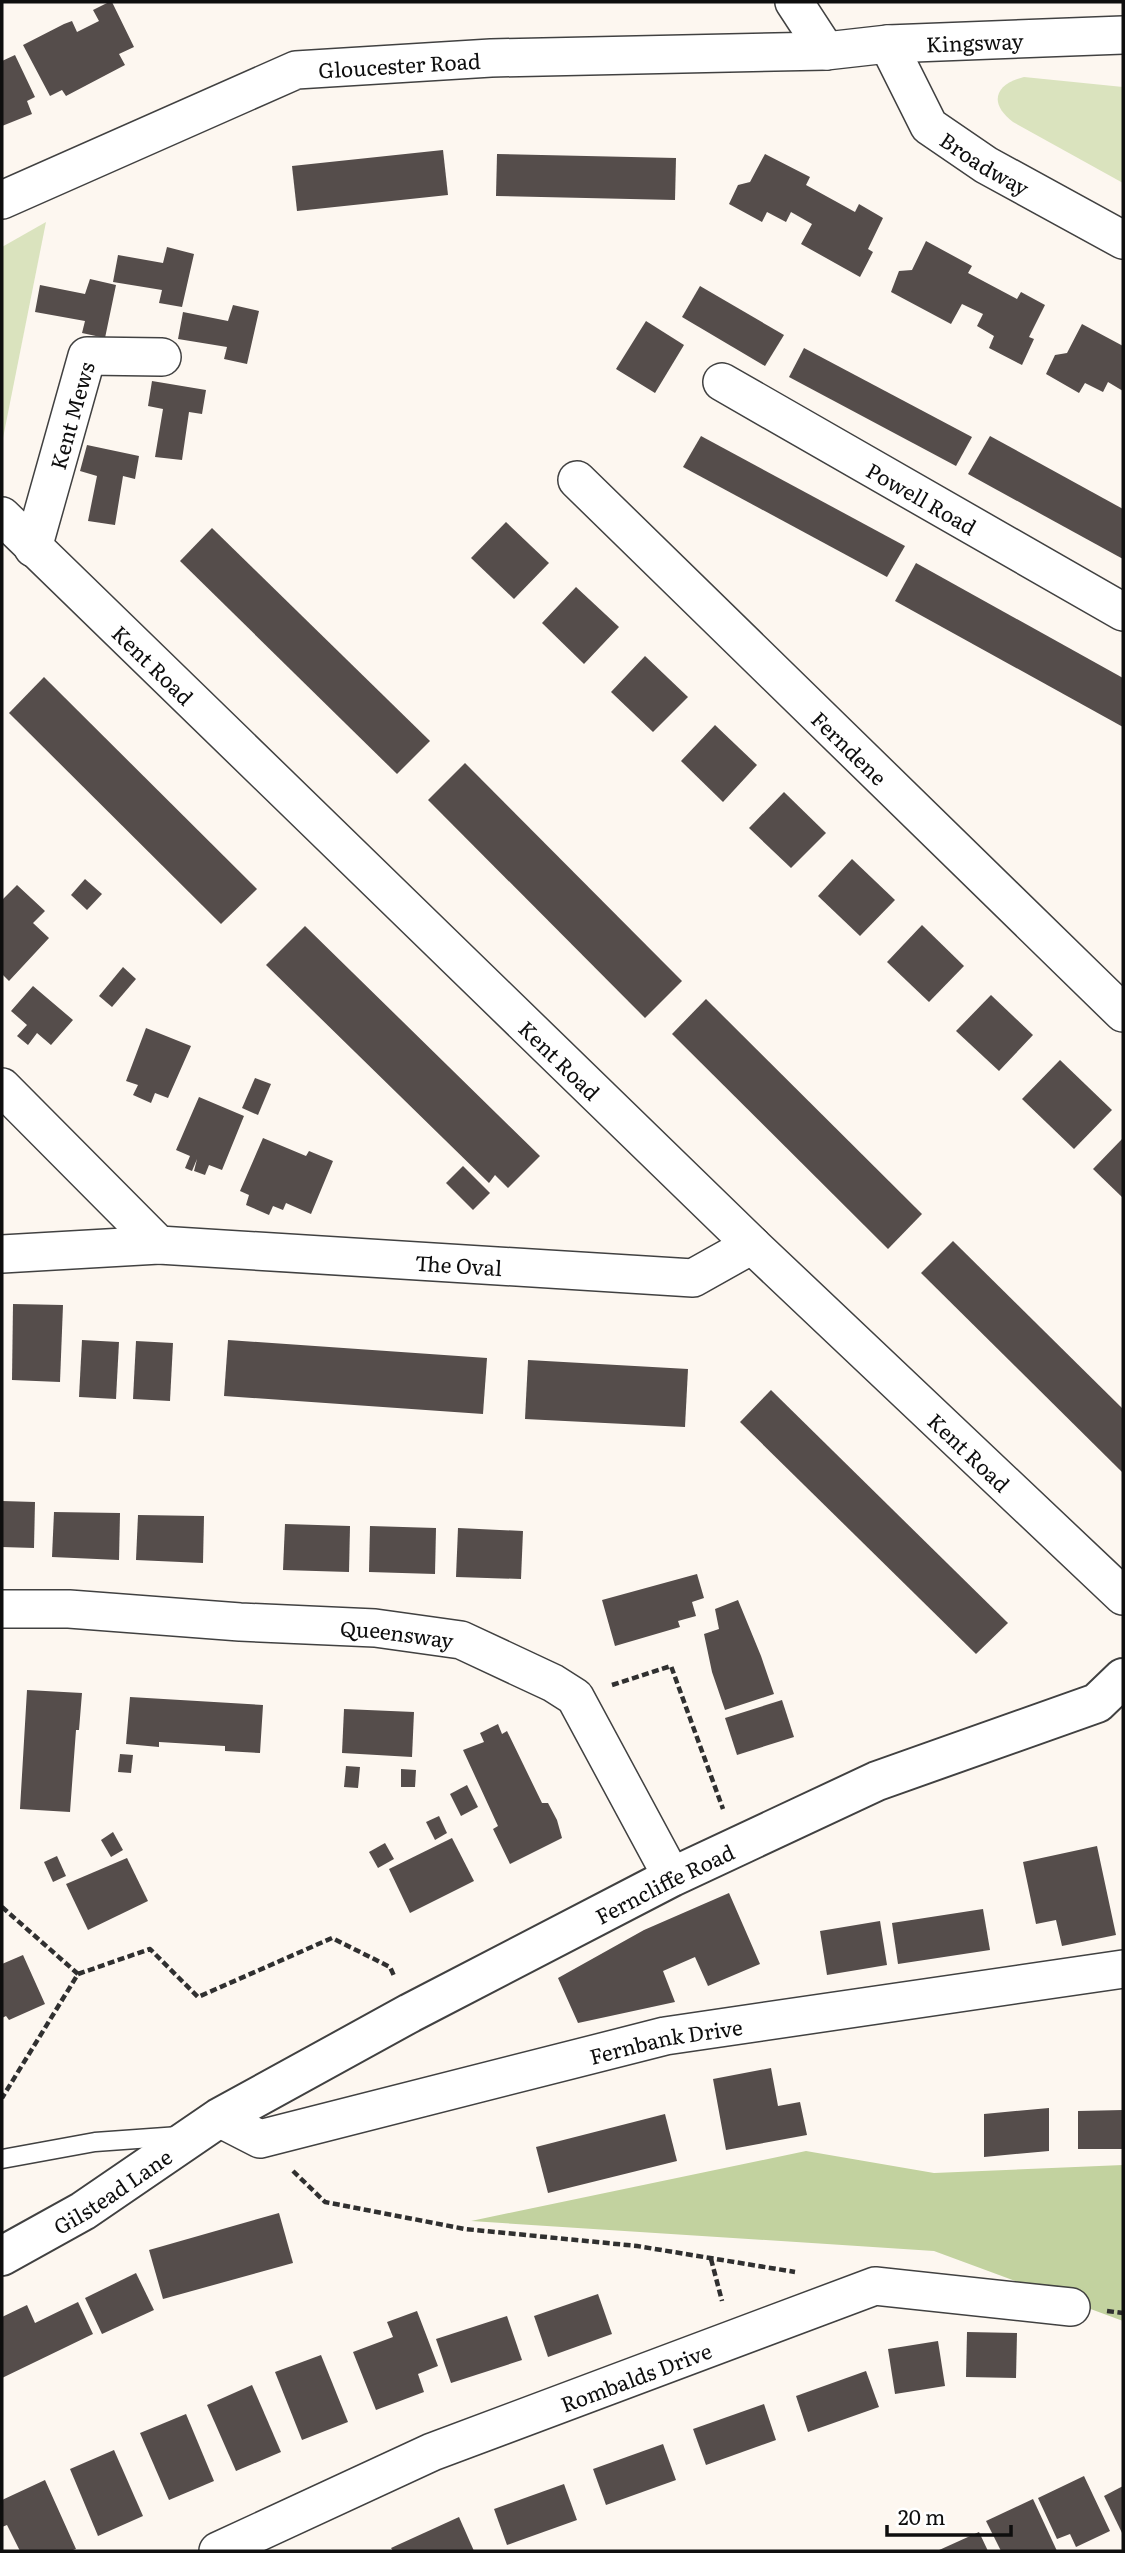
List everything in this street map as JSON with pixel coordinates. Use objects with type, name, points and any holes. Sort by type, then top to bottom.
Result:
[{"type":"street","points":[[794,2],[826,51]]},
{"type":"street","name":"Kingsway","points":[[826,51],[888,44],[1123,35]]},
{"type":"street","name":"Broadway","points":[[888,44],[929,126],[986,165],[1123,240]]},
{"type":"street","name":"Gloucester Road","points":[[2,200],[296,70],[491,58],[826,51]]},
{"type":"street","name":"Kent Mews","points":[[33,548],[87,356],[162,357]]},
{"type":"street","name":"Powell Road","points":[[722,382],[1123,612]]},
{"type":"street","name":"Ferndene","points":[[576,480],[1123,1013]]},
{"type":"street","name":"Kent Road","points":[[2,516],[752,1245],[1123,1595]]},
{"type":"street","points":[[2,1087],[159,1245]]},
{"type":"street","name":"The Oval","points":[[2,1254],[159,1245],[693,1279],[752,1245]]},
{"type":"street","name":"Queensway","points":[[2,1609],[69,1609],[240,1622],[374,1628],[461,1640],[553,1683],[575,1697]]},
{"type":"street","name":"Ferncliffe Road","points":[[206,2127],[410,2013],[672,1877],[877,1782],[1097,1703],[1123,1678]]},
{"type":"street","points":[[575,1697],[672,1877]]},
{"type":"street","name":"Fernbank Drive","points":[[260,2139],[665,2036],[1123,1969]]},
{"type":"street","points":[[206,2127],[260,2139]]},
{"type":"street","name":"Gilstead Lane","points":[[2,2256],[83,2211],[206,2127]]},
{"type":"street","name":"Rombalds Drive","points":[[218,2551],[432,2452],[875,2286],[1072,2307]]},
{"type":"lane","points":[[2,2159],[95,2142],[206,2127]]},
{"type":"path","points":[[575,1697],[671,1665],[736,1846]]},
{"type":"path","points":[[2,1907],[78,1974]]},
{"type":"path","points":[[2,2098],[78,1974],[150,1949],[198,1997],[332,1938],[390,1967],[410,2013]]},
{"type":"path","points":[[260,2139],[325,2202],[465,2229],[637,2246],[807,2274]]},
{"type":"green space","points":[[1024,77],[1123,87],[1123,183],[1005,115],[998,101],[1001,89]]},
{"type":"green space","points":[[46,222],[2,443],[2,247]]},
{"type":"green space","points":[[806,2151],[934,2173],[1123,2165],[1123,2321],[934,2251],[471,2221]]},
{"type":"building","points":[[112,2],[134,47],[119,54],[125,65],[66,96],[62,90],[50,96],[23,45],[72,21],[77,32],[99,21],[93,10]]},
{"type":"building","points":[[15,55],[35,97],[27,101],[32,114],[2,126],[2,61]]},
{"type":"building","points":[[443,150],[448,195],[297,211],[292,166]]},
{"type":"building","points":[[497,154],[676,158],[675,200],[496,196]]},
{"type":"building","points":[[765,154],[810,177],[806,185],[855,212],[859,204],[883,218],[868,249],[873,252],[860,277],[801,244],[812,224],[791,212],[786,222],[767,212],[762,222],[729,204],[738,185],[750,182]]},
{"type":"building","points":[[926,241],[972,266],[968,273],[1017,299],[1021,292],[1045,305],[1029,337],[1034,339],[1022,365],[989,348],[994,336],[977,326],[983,314],[962,304],[951,324],[891,292],[899,271],[912,270]]},
{"type":"building","points":[[167,247],[194,254],[182,307],[159,303],[162,290],[113,282],[118,255],[163,263]]},
{"type":"building","points":[[90,279],[116,285],[105,338],[82,333],[85,321],[35,312],[40,285],[85,294]]},
{"type":"building","points":[[700,286],[784,335],[765,366],[682,317]]},
{"type":"building","points":[[233,305],[259,311],[247,364],[224,359],[227,347],[178,339],[183,312],[228,321]]},
{"type":"building","points":[[646,321],[684,345],[655,393],[616,369]]},
{"type":"building","points":[[1082,324],[1123,346],[1123,391],[1108,382],[1103,392],[1085,383],[1079,393],[1046,374],[1055,355],[1067,353]]},
{"type":"building","points":[[804,348],[972,437],[956,466],[789,377]]},
{"type":"building","points":[[152,381],[206,390],[202,414],[189,412],[182,460],[155,457],[163,409],[148,406]]},
{"type":"building","points":[[701,436],[905,546],[887,577],[683,467]]},
{"type":"building","points":[[990,436],[1123,509],[1123,559],[968,474]]},
{"type":"building","points":[[87,445],[139,456],[135,479],[123,476],[115,525],[88,521],[97,476],[80,471]]},
{"type":"building","points":[[506,522],[549,563],[514,599],[471,558]]},
{"type":"building","points":[[212,528],[430,741],[397,774],[180,561]]},
{"type":"building","points":[[916,563],[1123,678],[1123,727],[895,601]]},
{"type":"building","points":[[576,587],[619,627],[584,664],[542,623]]},
{"type":"building","points":[[645,656],[688,697],[653,732],[611,692]]},
{"type":"building","points":[[44,677],[257,889],[221,924],[9,713]]},
{"type":"building","points":[[715,725],[757,765],[723,802],[681,761]]},
{"type":"building","points":[[465,763],[682,981],[645,1018],[428,800]]},
{"type":"building","points":[[784,792],[826,833],[791,868],[749,828]]},
{"type":"building","points":[[852,859],[895,900],[860,936],[818,896]]},
{"type":"building","points":[[85,879],[102,894],[87,910],[71,895]]},
{"type":"building","points":[[17,885],[45,911],[33,923],[49,938],[9,981],[2,974],[2,900]]},
{"type":"building","points":[[922,925],[964,966],[929,1002],[887,962]]},
{"type":"building","points":[[305,926],[540,1156],[508,1188],[495,1175],[489,1183],[266,965]]},
{"type":"building","points":[[123,967],[136,979],[112,1007],[99,996]]},
{"type":"building","points":[[33,986],[73,1020],[51,1045],[37,1033],[28,1045],[17,1036],[27,1025],[11,1011]]},
{"type":"building","points":[[991,995],[1033,1035],[999,1071],[956,1031]]},
{"type":"building","points":[[706,999],[922,1214],[888,1249],[672,1034]]},
{"type":"building","points":[[146,1028],[191,1046],[168,1098],[155,1093],[151,1103],[133,1095],[138,1085],[126,1081]]},
{"type":"building","points":[[1060,1060],[1112,1110],[1074,1149],[1022,1099]]},
{"type":"building","points":[[255,1078],[271,1084],[258,1115],[242,1108]]},
{"type":"building","points":[[199,1097],[244,1116],[222,1170],[209,1165],[205,1175],[194,1171],[197,1159],[192,1171],[185,1168],[190,1156],[176,1150]]},
{"type":"building","points":[[263,1138],[306,1156],[309,1151],[333,1161],[311,1214],[286,1203],[283,1210],[273,1206],[269,1215],[246,1205],[249,1195],[240,1191]]},
{"type":"building","points":[[1123,1138],[1123,1198],[1093,1169]]},
{"type":"building","points":[[463,1166],[490,1193],[473,1210],[446,1183]]},
{"type":"building","points":[[953,1241],[1123,1409],[1123,1473],[921,1273]]},
{"type":"building","points":[[13,1304],[63,1305],[60,1382],[12,1380]]},
{"type":"building","points":[[82,1340],[119,1342],[116,1399],[79,1397]]},
{"type":"building","points":[[228,1340],[487,1358],[483,1414],[224,1396]]},
{"type":"building","points":[[136,1341],[173,1343],[170,1401],[133,1399]]},
{"type":"building","points":[[528,1360],[688,1369],[685,1427],[525,1419]]},
{"type":"building","points":[[771,1390],[1008,1623],[976,1654],[740,1422]]},
{"type":"building","points":[[2,1501],[35,1502],[34,1548],[2,1547]]},
{"type":"building","points":[[54,1512],[120,1513],[119,1560],[52,1557]]},
{"type":"building","points":[[138,1515],[204,1516],[203,1563],[136,1560]]},
{"type":"building","points":[[285,1524],[350,1526],[349,1572],[283,1570]]},
{"type":"building","points":[[370,1526],[436,1528],[435,1574],[369,1572]]},
{"type":"building","points":[[458,1528],[523,1531],[521,1579],[456,1577]]},
{"type":"building","points":[[697,1574],[704,1598],[692,1602],[696,1616],[678,1621],[680,1627],[615,1646],[602,1600]]},
{"type":"building","points":[[738,1600],[774,1694],[725,1710],[712,1672],[704,1634],[719,1629],[715,1609]]},
{"type":"building","points":[[27,1690],[82,1693],[79,1730],[76,1730],[70,1812],[20,1809]]},
{"type":"building","points":[[130,1697],[263,1705],[260,1753],[225,1751],[225,1746],[159,1742],[159,1747],[126,1744]]},
{"type":"building","points":[[782,1700],[794,1737],[737,1755],[725,1718]]},
{"type":"building","points":[[344,1709],[414,1712],[412,1757],[342,1753]]},
{"type":"building","points":[[498,1724],[502,1734],[507,1731],[542,1803],[548,1803],[562,1838],[510,1864],[493,1829],[498,1826],[463,1750],[484,1742],[480,1733]]},
{"type":"building","points":[[120,1754],[133,1755],[131,1773],[118,1772]]},
{"type":"building","points":[[346,1766],[360,1767],[358,1788],[344,1787]]},
{"type":"building","points":[[401,1769],[416,1770],[415,1787],[401,1787]]},
{"type":"building","points":[[467,1785],[478,1807],[461,1816],[450,1794]]},
{"type":"building","points":[[439,1816],[447,1833],[435,1840],[426,1822]]},
{"type":"building","points":[[113,1832],[123,1850],[111,1857],[101,1840]]},
{"type":"building","points":[[452,1838],[474,1881],[410,1913],[389,1869]]},
{"type":"building","points":[[385,1843],[394,1859],[378,1868],[369,1852]]},
{"type":"building","points":[[1097,1846],[1116,1935],[1062,1946],[1056,1920],[1036,1924],[1023,1862]]},
{"type":"building","points":[[57,1856],[66,1876],[53,1882],[44,1862]]},
{"type":"building","points":[[127,1858],[148,1901],[88,1930],[66,1884]]},
{"type":"building","points":[[729,1893],[760,1964],[708,1986],[695,1957],[663,1971],[675,2002],[578,2023],[558,1978],[644,1930]]},
{"type":"building","points":[[983,1909],[990,1950],[898,1964],[892,1923]]},
{"type":"building","points":[[880,1921],[887,1965],[827,1975],[820,1931]]},
{"type":"building","points":[[23,1955],[45,2004],[9,2020],[6,2016],[2,2018],[2,1964]]},
{"type":"building","points":[[771,2068],[778,2106],[800,2102],[807,2135],[726,2150],[713,2079]]},
{"type":"building","points":[[1049,2108],[1049,2151],[984,2157],[984,2114]]},
{"type":"building","points":[[1123,2110],[1123,2149],[1078,2149],[1078,2111]]},
{"type":"building","points":[[665,2114],[677,2161],[548,2193],[536,2147]]},
{"type":"building","points":[[279,2213],[293,2263],[163,2299],[149,2250]]},
{"type":"building","points":[[136,2273],[154,2310],[102,2334],[85,2298]]},
{"type":"building","points":[[598,2294],[612,2334],[548,2357],[534,2316]]},
{"type":"building","points":[[78,2302],[93,2334],[2,2378],[2,2317],[27,2305],[35,2323]]},
{"type":"building","points":[[417,2311],[438,2366],[418,2374],[424,2392],[376,2410],[353,2352],[393,2337],[387,2322]]},
{"type":"building","points":[[507,2316],[522,2360],[451,2383],[436,2339]]},
{"type":"building","points":[[967,2332],[1017,2333],[1016,2378],[966,2377]]},
{"type":"building","points":[[938,2341],[945,2386],[895,2394],[888,2349]]},
{"type":"building","points":[[321,2355],[348,2422],[302,2440],[275,2372]]},
{"type":"building","points":[[866,2371],[879,2407],[808,2432],[796,2396]]},
{"type":"building","points":[[252,2385],[281,2452],[236,2471],[207,2405]]},
{"type":"building","points":[[764,2404],[776,2440],[706,2465],[693,2429]]},
{"type":"building","points":[[186,2414],[214,2481],[169,2500],[140,2433]]},
{"type":"building","points":[[663,2444],[676,2480],[606,2505],[593,2469]]},
{"type":"building","points":[[114,2450],[143,2516],[98,2536],[70,2469]]},
{"type":"building","points":[[1084,2476],[1110,2531],[1076,2547],[1070,2534],[1057,2539],[1038,2498]]},
{"type":"building","points":[[45,2480],[76,2549],[20,2551],[7,2525],[2,2527],[2,2500]]},
{"type":"building","points":[[564,2484],[577,2520],[507,2545],[494,2509]]},
{"type":"building","points":[[1123,2486],[1123,2535],[1104,2496]]},
{"type":"building","points":[[1033,2499],[1057,2551],[1001,2551],[986,2521]]},
{"type":"building","points":[[459,2517],[474,2551],[393,2551],[391,2548]]},
{"type":"building","points":[[979,2532],[988,2551],[937,2551]]}]
